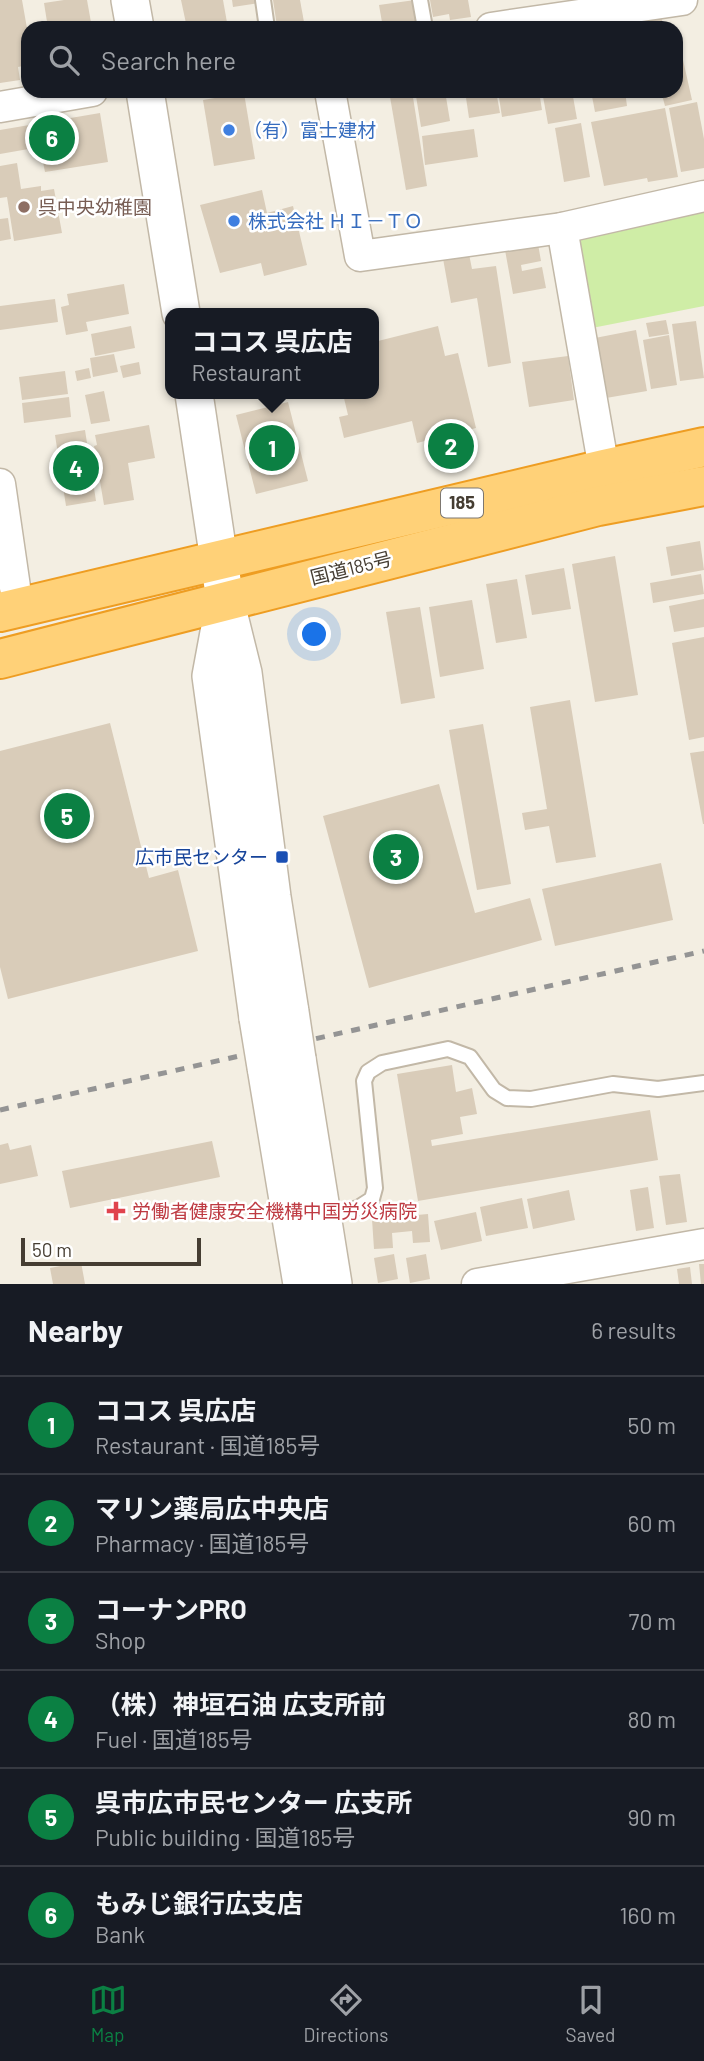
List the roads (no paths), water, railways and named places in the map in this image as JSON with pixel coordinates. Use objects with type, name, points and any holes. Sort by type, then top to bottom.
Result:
[{"type":"highway","name":"国道185号","points":[[9,610],[604,468],[704,447]]},
{"type":"highway","name":"国道185号","points":[[0,659],[598,506],[704,486]]},
{"type":"street","points":[[130,0],[134,21]]},
{"type":"street","points":[[540,21],[682,0]]},
{"type":"street","points":[[0,107],[52,98]]},
{"type":"street","points":[[146,98],[180,308]]},
{"type":"street","points":[[331,98],[360,256],[562,228],[704,197]]},
{"type":"street","points":[[562,228],[604,468]]},
{"type":"street","points":[[195,399],[225,600],[211,676],[282,1063],[302,1284]]},
{"type":"street","points":[[0,484],[9,610]]},
{"type":"street","points":[[282,1063],[322,1216],[333,1284]]},
{"type":"street","points":[[477,1284],[704,1244]]},
{"type":"lane","points":[[263,0],[266,21]]},
{"type":"lane","points":[[420,0],[424,21]]},
{"type":"lane","points":[[322,1216],[358,1208],[372,1199],[375,1188],[364,1081],[368,1072],[382,1063],[448,1049],[470,1057],[494,1090],[507,1098],[531,1099],[612,1084],[658,1089],[704,1083]]},
{"type":"railway","points":[[0,1110],[704,951]]},
{"type":"place","name":"（有）富士建材","points":[[229,130]]},
{"type":"place","name":"もみじ銀行広支店","points":[[52,138]]},
{"type":"place","name":"呉中央幼稚園","points":[[24,207]]},
{"type":"place","name":"株式会社 ＨＩ－ＴＯ","points":[[234,221]]},
{"type":"place","name":"マリン薬局広中央店","points":[[451,446]]},
{"type":"place","name":"ココス 呉広店","points":[[272,448]]},
{"type":"place","name":"（株）神垣石油 広支所前","points":[[76,468]]},
{"type":"place","name":"呉市広市民センター 広支所","points":[[67,816]]},
{"type":"place","name":"広市民センター","points":[[282,857]]},
{"type":"place","name":"コーナンPRO","points":[[396,857]]},
{"type":"place","name":"労働者健康安全機構中国労災病院","points":[[116,1211]]}]
